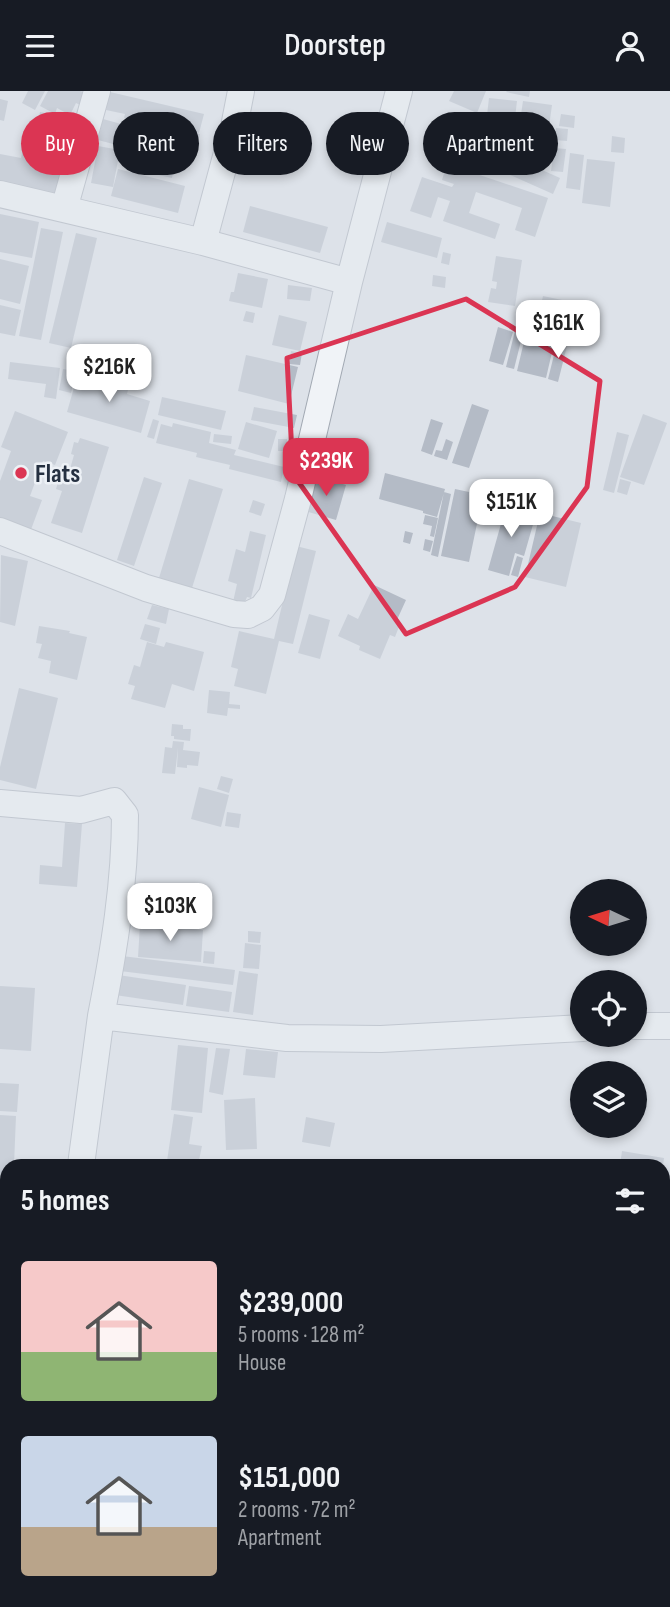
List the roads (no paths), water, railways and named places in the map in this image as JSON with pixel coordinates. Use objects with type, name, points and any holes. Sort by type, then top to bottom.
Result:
[{"type":"street","points":[[64,209],[97,91]]},
{"type":"street","points":[[203,242],[241,91]]},
{"type":"street","points":[[0,531],[146,588],[234,614],[248,615],[262,608],[272,595],[298,499],[349,282],[399,91]]},
{"type":"street","points":[[0,194],[203,242],[349,282]]},
{"type":"street","points":[[0,803],[81,810],[114,801],[125,815],[122,887],[82,1159]]},
{"type":"street","points":[[101,1016],[287,1038],[381,1039],[570,1028]]},
{"type":"street","points":[[647,1026],[670,1026]]},
{"type":"place","name":"Flats","points":[[21,473]]}]
